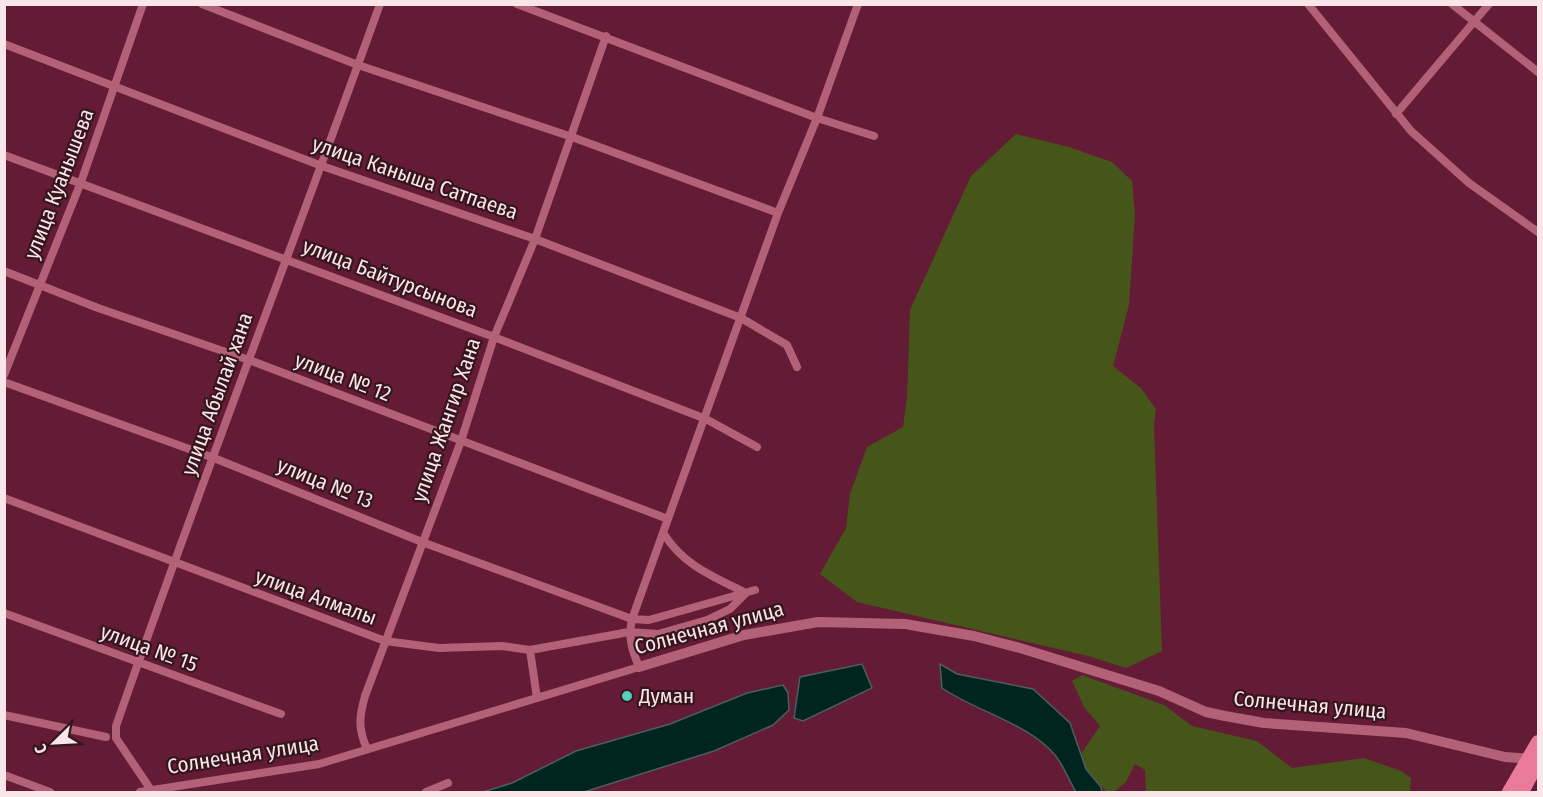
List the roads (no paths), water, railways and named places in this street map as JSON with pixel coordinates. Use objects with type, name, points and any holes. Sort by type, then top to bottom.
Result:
[{"type":"highway","points":[[1522,792],[1535,760],[1539,742]]},
{"type":"highway","points":[[1509,792],[1535,760]]},
{"type":"street","name":"улица Куанышева","points":[[4,375],[81,182],[143,4]]},
{"type":"street","points":[[202,4],[358,65],[572,137],[778,213]]},
{"type":"street","name":"улица Абылай хана","points":[[151,790],[116,738],[116,726],[380,4]]},
{"type":"street","points":[[518,4],[817,118],[874,136]]},
{"type":"street","points":[[639,667],[631,647],[629,632],[632,619],[706,419],[778,213],[817,118],[858,4]]},
{"type":"street","points":[[1308,4],[1396,114],[1469,183],[1539,232]]},
{"type":"street","points":[[1452,4],[1539,72]]},
{"type":"street","points":[[1396,114],[1489,4]]},
{"type":"street","name":"улица Жангир Хана","points":[[367,749],[359,730],[359,719],[385,641],[461,441],[494,337],[536,239],[606,36]]},
{"type":"street","name":"улица Каныша Сатпаева","points":[[4,44],[322,166],[536,239],[741,318],[787,345],[797,367]]},
{"type":"street","name":"улица Байтурсынова","points":[[4,155],[494,337],[706,419],[757,447]]},
{"type":"street","name":"улица № 12","points":[[4,271],[98,308],[249,360],[668,519]]},
{"type":"street","name":"улица № 13","points":[[4,382],[214,458],[422,542],[632,619]]},
{"type":"street","name":"улица Алмалы","points":[[4,498],[385,641],[439,648],[502,646],[530,650],[629,632],[658,634],[707,620],[730,609],[750,592]]},
{"type":"street","points":[[664,534],[673,549],[689,562],[750,592]]},
{"type":"street","points":[[632,619],[649,620],[750,592]]},
{"type":"street","name":"улица № 15","points":[[4,613],[281,714]]},
{"type":"street","name":"Солнечная улица","points":[[140,792],[181,789],[319,764],[744,635],[818,622],[905,624],[974,636],[1159,691],[1206,712],[1225,717],[1264,723],[1406,733],[1505,757],[1535,760]]},
{"type":"street","points":[[530,650],[537,698]]},
{"type":"street","points":[[4,715],[106,737]]},
{"type":"street","points":[[4,775],[50,792]]},
{"type":"street","points":[[426,792],[448,783]]},
{"type":"place","name":"Думан","points":[[627,696]]}]
